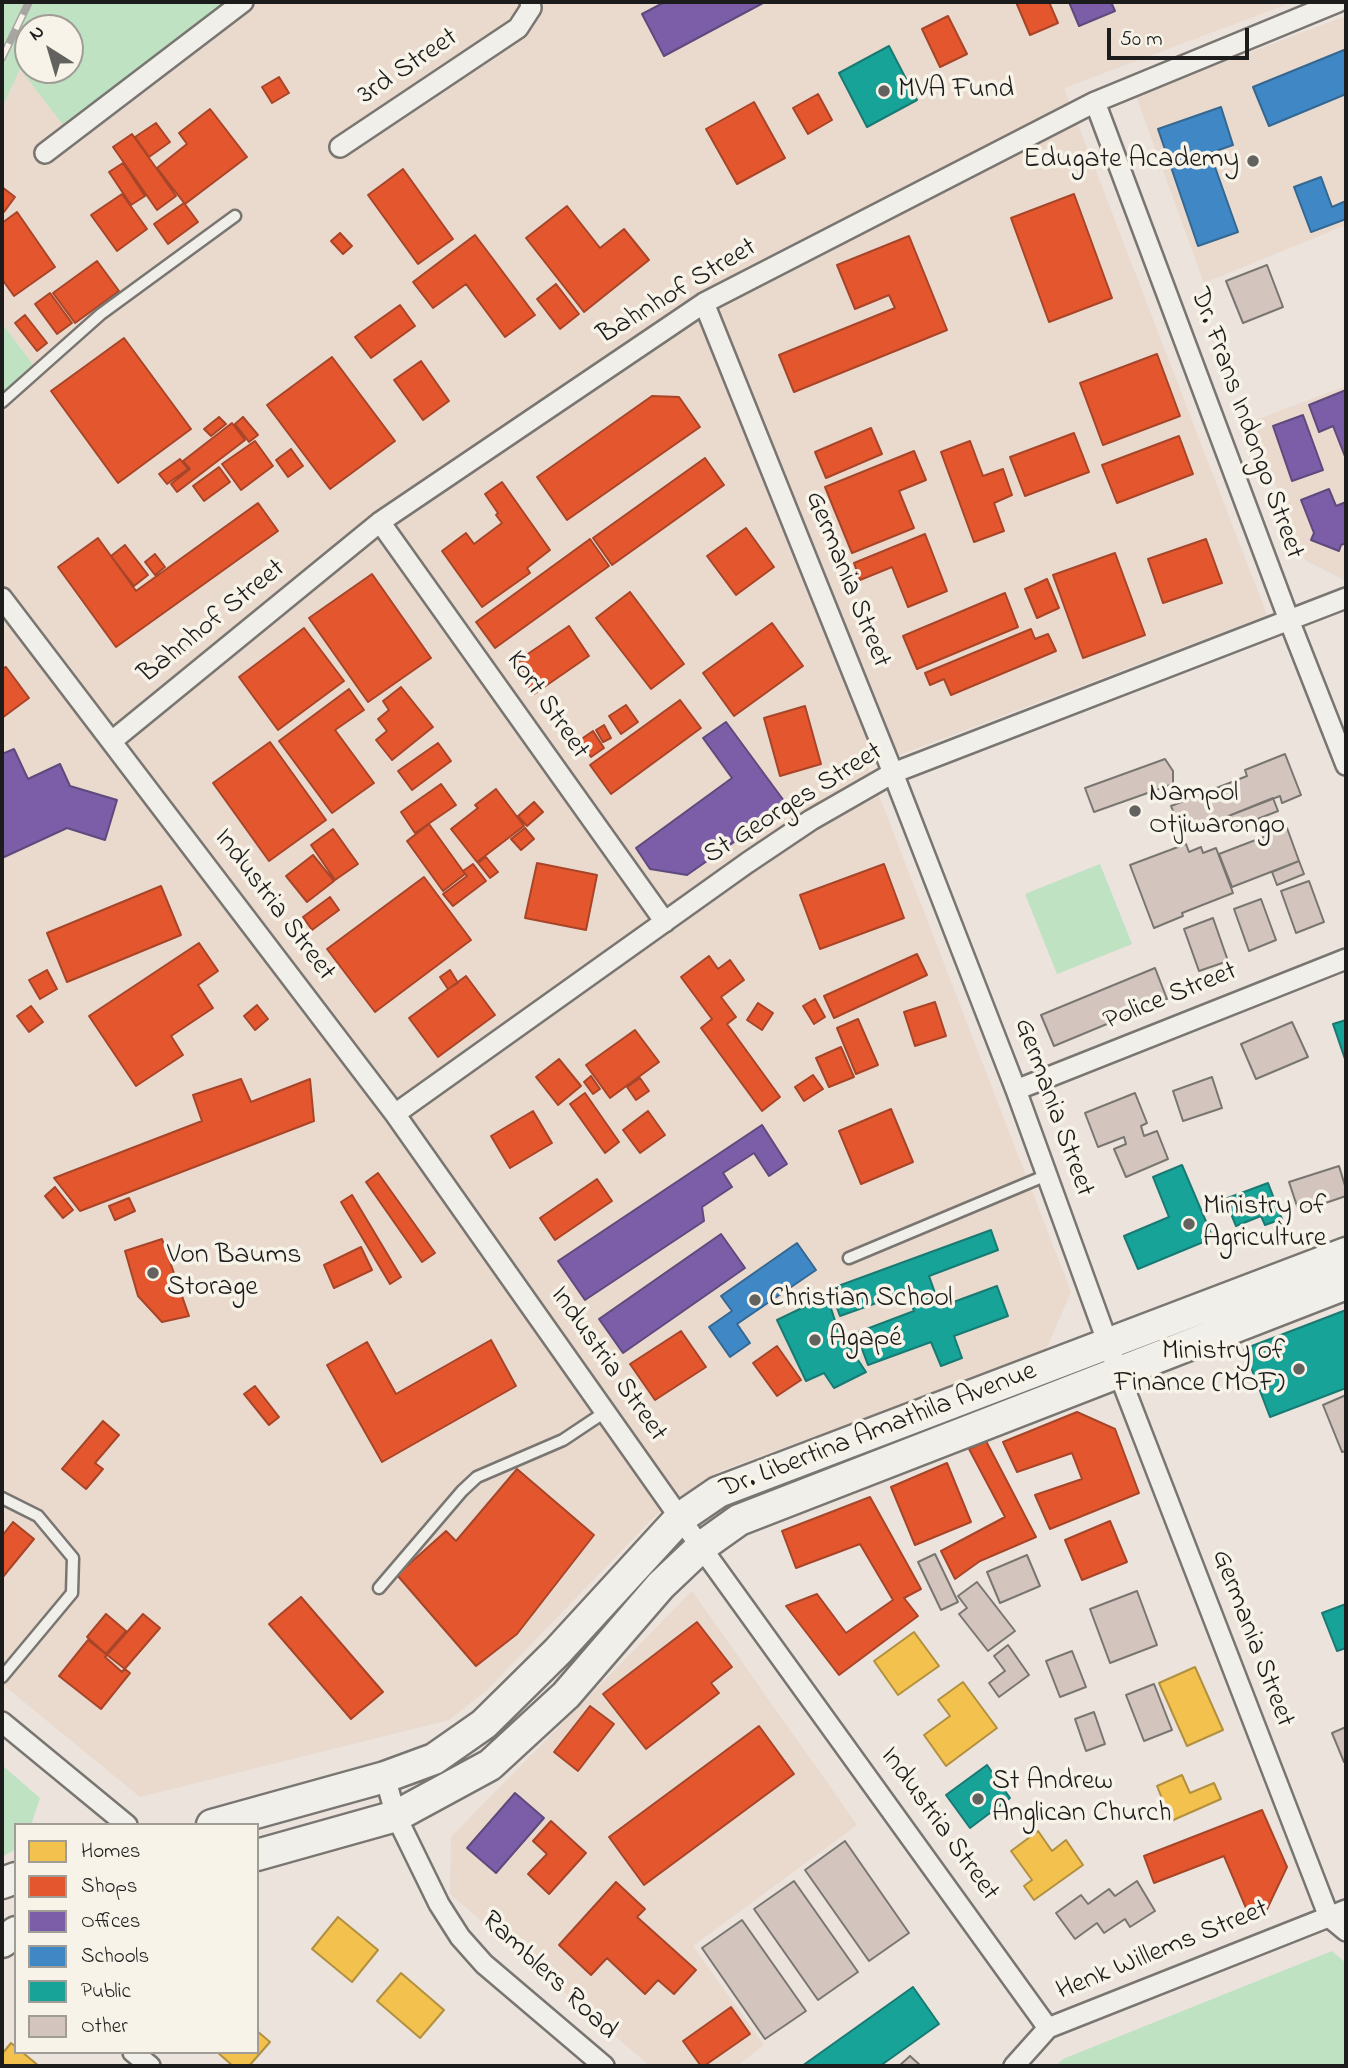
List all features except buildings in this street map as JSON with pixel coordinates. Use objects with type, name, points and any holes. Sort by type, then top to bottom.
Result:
[{"type":"main road","name":"Dr. Libertina Amathila Avenue","points":[[219,1823],[385,1777],[434,1759],[484,1724],[558,1652],[680,1518],[718,1492],[1346,1253]]},
{"type":"main road","name":"Dr. Libertina Amathila Avenue","points":[[259,1854],[396,1816],[490,1765],[566,1695],[661,1585],[701,1547],[739,1520],[1346,1284]]},
{"type":"street","points":[[45,153],[243,2]]},
{"type":"street","name":"3rd Street","points":[[340,147],[518,28],[531,8],[530,2]]},
{"type":"street","name":"Bahnhof Street","points":[[112,741],[380,522],[704,303],[1095,102],[1338,2]]},
{"type":"street","name":"Dr. Frans Indongo Street","points":[[1095,102],[1346,765]]},
{"type":"street","name":"Germania Street","points":[[704,303],[893,773],[1016,1090],[1119,1374],[1346,1931]]},
{"type":"street","name":"Kort Street","points":[[380,522],[665,922]]},
{"type":"street","name":"Industria Street","points":[[2,598],[395,1114],[680,1518],[1048,2028]]},
{"type":"street","name":"St Georges Street","points":[[395,1114],[811,820],[893,773],[1346,598]]},
{"type":"street","name":"Police Street","points":[[1016,1090],[1346,959]]},
{"type":"street","points":[[2,1722],[111,1818]]},
{"type":"street","name":"Ramblers Road","points":[[385,1777],[396,1816],[439,1904],[460,1937],[484,1964],[604,2066]]},
{"type":"street","name":"Henk Willems Street","points":[[1014,2066],[1048,2028],[1338,1914]]},
{"type":"street","points":[[135,2054],[150,2066]]},
{"type":"lane","points":[[2,402],[101,314],[235,216]]},
{"type":"lane","points":[[849,1258],[1047,1175]]},
{"type":"lane","points":[[379,1588],[477,1477],[563,1440],[605,1412]]},
{"type":"lane","points":[[2,1498],[38,1516],[73,1559],[72,1593],[2,1677]]},
{"type":"shaded area","points":[[243,2],[1293,2],[1064,88],[1267,615],[868,767],[1071,1292],[1045,1352],[720,1471],[657,1514],[488,1689],[449,1720],[140,1797],[2,1684],[2,402],[37,370],[2,323],[2,108],[14,82],[32,84],[70,134]]},
{"type":"shaded area","name":"Edugate Academy","points":[[1346,16],[1346,225],[1204,283],[1136,96]]},
{"type":"shaded area","points":[[1346,386],[1344,580],[1305,560],[1251,422]]},
{"type":"shaded area","points":[[692,1591],[857,1825],[693,1946],[764,2045],[737,2066],[650,2066],[450,1894],[451,1837]]},
{"type":"green space","points":[[2,2],[244,2],[70,134],[32,84],[84,84],[84,14],[14,14],[14,82],[2,108]]},
{"type":"green space","points":[[2,323],[37,370],[2,402]]},
{"type":"green space","points":[[1100,864],[1132,944],[1057,974],[1025,894]]},
{"type":"green space","points":[[2,1765],[40,1798],[32,1823],[14,1823],[14,1850],[2,1857]]},
{"type":"green space","points":[[1332,1951],[1346,1963],[1346,2066],[1056,2066],[1063,2059]]},
{"type":"railway","points":[[2,58],[29,2]]},
{"type":"place","name":"MVA Fund","points":[[884,91]]},
{"type":"place","name":"Edugate Academy","points":[[1253,161]]},
{"type":"place","name":"Nampol Otjiwarongo","points":[[1135,811]]},
{"type":"place","name":"Ministry of Agriculture","points":[[1189,1224]]},
{"type":"place","name":"Von Baums Storage","points":[[153,1273]]},
{"type":"place","name":"Christian School","points":[[755,1300]]},
{"type":"place","name":"Agapé","points":[[815,1340]]},
{"type":"place","name":"Ministry of Finance (MOF)","points":[[1299,1369]]},
{"type":"place","name":"St Andrew Anglican Church","points":[[978,1799]]}]
